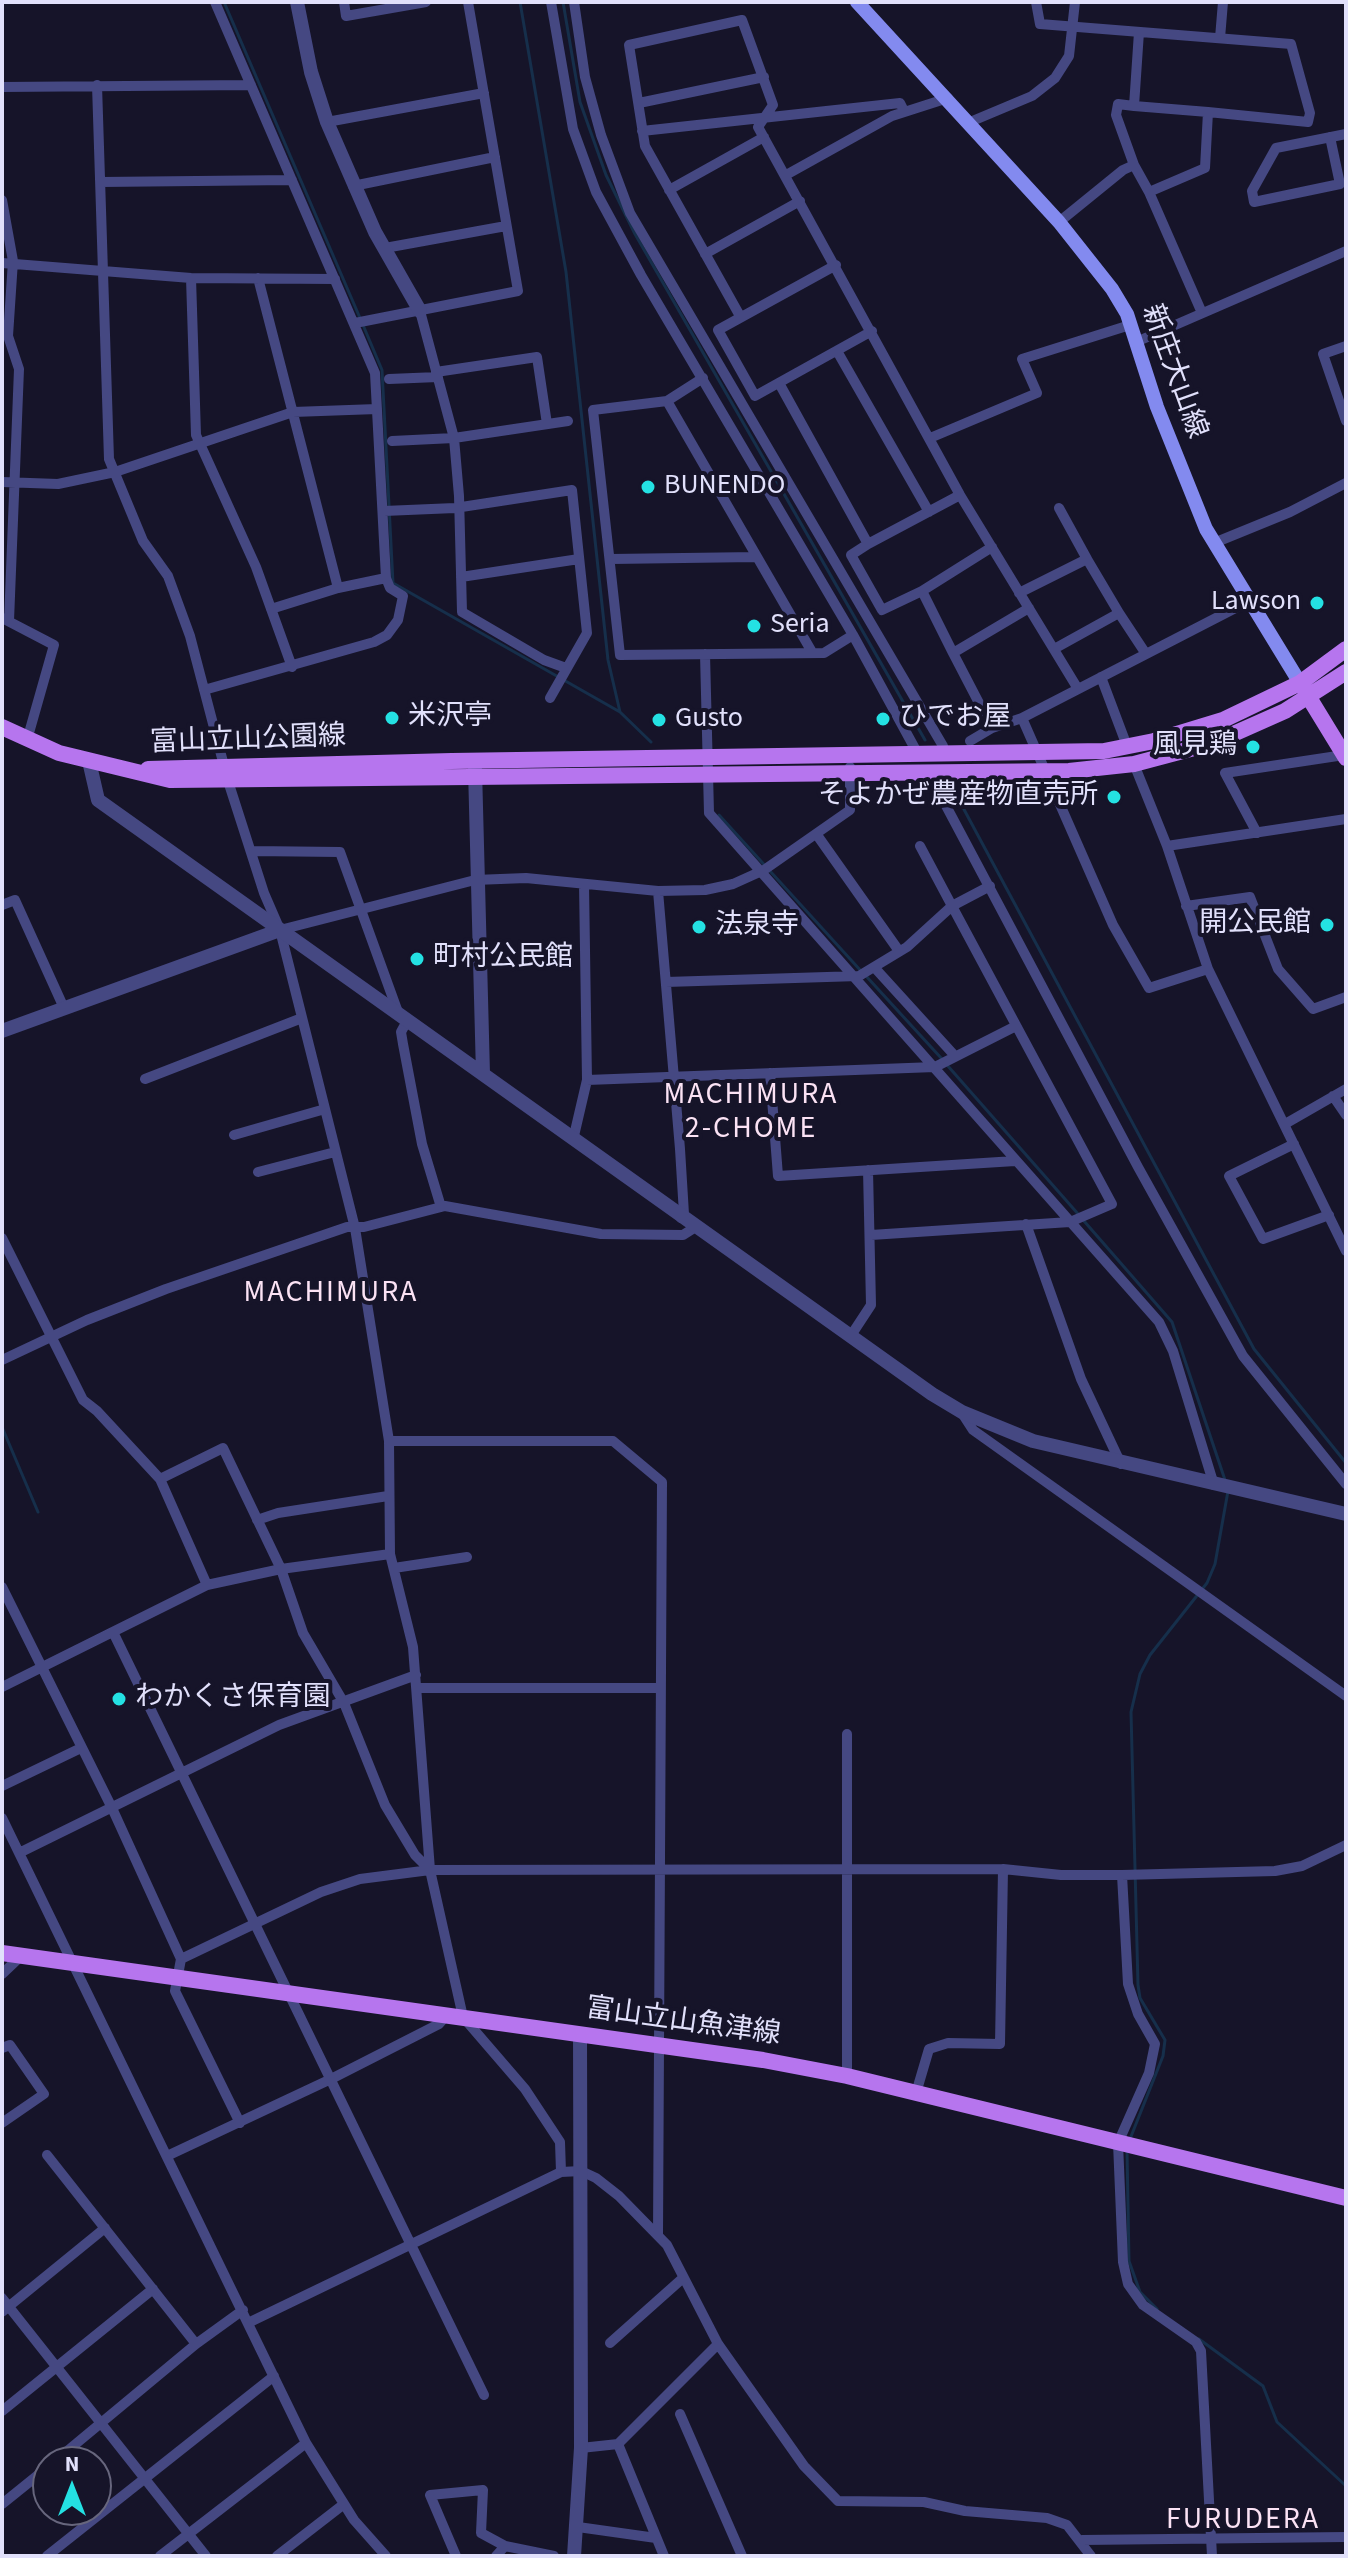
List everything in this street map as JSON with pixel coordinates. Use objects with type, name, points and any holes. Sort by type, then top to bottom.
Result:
[{"type":"main road","name":"新庄大山線","points":[[857,2],[1059,222],[1112,289],[1130,325],[1185,483],[1214,543],[1304,690]]},
{"type":"main road","name":"富山立山公園線","points":[[2,727],[27,740],[89,761],[135,770],[227,774],[850,765],[930,773],[1045,772],[1134,764],[1213,743],[1265,721],[1304,690],[1346,649]]},
{"type":"main road","name":"富山立山公園線","points":[[850,765],[918,756],[1037,755],[1127,746],[1223,720],[1346,672]]},
{"type":"main road","points":[[1304,690],[1344,753]]},
{"type":"main road","name":"富山立山魚津線","points":[[2,1953],[660,2045],[847,2076],[1346,2198]]},
{"type":"street","points":[[204,690],[374,642],[387,635],[398,620],[403,596],[390,588],[386,578],[375,373],[215,2]]},
{"type":"street","points":[[297,2],[311,72],[327,122],[353,186],[420,311],[454,438],[460,506],[462,612],[544,660],[566,668]]},
{"type":"street","points":[[344,2],[346,16],[426,2]]},
{"type":"street","points":[[355,323],[518,291],[468,2]]},
{"type":"street","points":[[551,2],[573,129],[596,192],[930,773],[1138,1167],[1243,1356],[1346,1484]]},
{"type":"street","points":[[574,2],[593,106],[613,174],[630,213],[943,746]]},
{"type":"street","points":[[1036,2],[1040,24],[1291,44],[1310,113],[1308,122],[1118,104],[1116,115],[1134,165],[1202,313]]},
{"type":"street","points":[[970,122],[1032,96],[1055,78],[1069,56],[1075,27],[1075,2]]},
{"type":"street","points":[[1220,38],[1223,2]]},
{"type":"street","points":[[740,316],[645,146],[629,45],[742,20],[773,105],[758,127],[960,495],[1078,689]]},
{"type":"street","points":[[1134,106],[1139,32]]},
{"type":"street","points":[[639,103],[764,77]]},
{"type":"street","points":[[97,85],[109,459],[143,541],[168,576],[227,774],[280,930],[355,1228],[389,1441],[390,1554],[418,1688],[430,1870],[455,2016],[525,2089],[560,2142],[561,2172]]},
{"type":"street","points":[[2,87],[251,85]]},
{"type":"street","points":[[327,122],[484,93]]},
{"type":"street","points":[[786,175],[904,111],[948,98]]},
{"type":"street","points":[[642,131],[900,103],[904,111]]},
{"type":"street","points":[[1149,192],[1205,168],[1208,112]]},
{"type":"street","points":[[1330,137],[1340,184],[1254,202],[1252,191],[1276,148],[1330,137],[1346,134]]},
{"type":"street","points":[[669,190],[764,137]]},
{"type":"street","points":[[353,186],[495,157]]},
{"type":"street","points":[[1059,222],[1123,170],[1134,165]]},
{"type":"street","points":[[101,182],[292,180]]},
{"type":"street","points":[[2,200],[8,262],[5,336],[19,369],[6,619],[54,645],[27,740]]},
{"type":"street","points":[[705,254],[800,201]]},
{"type":"street","points":[[385,248],[506,226]]},
{"type":"street","points":[[1136,342],[1346,251]]},
{"type":"street","points":[[8,262],[191,278],[335,279]]},
{"type":"street","points":[[836,265],[718,330],[755,396],[872,331]]},
{"type":"street","points":[[191,278],[199,445],[256,567],[292,667]]},
{"type":"street","points":[[258,278],[338,588]]},
{"type":"street","points":[[930,438],[1037,393],[1022,359],[1130,325]]},
{"type":"street","points":[[1346,346],[1323,354],[1346,421]]},
{"type":"street","points":[[837,351],[929,512]]},
{"type":"street","points":[[389,379],[537,357],[547,424]]},
{"type":"street","points":[[703,378],[667,401],[593,410],[620,655],[824,653],[853,635]]},
{"type":"street","points":[[779,383],[868,544]]},
{"type":"street","points":[[667,401],[812,652]]},
{"type":"street","points":[[2,482],[58,484],[115,472],[293,412],[377,409]]},
{"type":"street","points":[[392,441],[454,438],[568,421]]},
{"type":"street","points":[[1214,543],[1290,512],[1346,483]]},
{"type":"street","points":[[384,511],[460,506],[572,490],[587,633],[550,698]]},
{"type":"street","points":[[960,495],[851,555],[882,610],[922,591],[992,547]]},
{"type":"street","points":[[1059,508],[1146,654]]},
{"type":"street","points":[[611,559],[756,557]]},
{"type":"street","points":[[461,577],[579,559]]},
{"type":"street","points":[[1019,593],[1087,559]]},
{"type":"street","points":[[271,609],[338,588],[386,578]]},
{"type":"street","points":[[922,591],[992,728]]},
{"type":"street","points":[[970,741],[992,728],[1022,718],[1249,601]]},
{"type":"street","points":[[953,653],[1029,608]]},
{"type":"street","points":[[1054,649],[1119,613]]},
{"type":"street","points":[[705,654],[709,813],[1159,1322],[1173,1351],[1214,1485]]},
{"type":"street","points":[[1101,677],[1127,746]]},
{"type":"street","points":[[1022,718],[1113,925],[1149,988],[1208,969]]},
{"type":"street","points":[[1257,833],[1225,773],[1344,753]]},
{"type":"street","points":[[89,761],[98,800],[694,1228],[962,1412],[1033,1441],[1121,1464],[1346,1514]]},
{"type":"street","points":[[1134,764],[1167,846],[1208,969],[1346,1251]]},
{"type":"street","points":[[4,1025],[64,1008],[280,930],[475,880],[526,878],[658,891],[705,890],[733,884],[817,835],[850,810],[850,765]]},
{"type":"street","points":[[475,769],[475,880],[483,1074]]},
{"type":"street","points":[[1167,846],[1346,819]]},
{"type":"street","points":[[817,835],[899,951]]},
{"type":"street","points":[[871,1235],[1070,1222],[1112,1204],[920,846]]},
{"type":"street","points":[[252,851],[340,852],[403,1018],[401,1032],[422,1144],[441,1207]]},
{"type":"street","points":[[573,1140],[587,1080],[584,884]]},
{"type":"street","points":[[666,982],[853,978],[899,951],[952,906],[990,886]]},
{"type":"street","points":[[658,891],[684,1214],[681,1218]]},
{"type":"street","points":[[1186,906],[1250,897],[1278,969],[1313,1009],[1346,997]]},
{"type":"street","points":[[2,905],[15,900],[64,1008]]},
{"type":"street","points":[[874,967],[955,1056]]},
{"type":"street","points":[[145,1079],[302,1018]]},
{"type":"street","points":[[587,1080],[935,1067],[1016,1026]]},
{"type":"street","points":[[770,1073],[778,1176],[1015,1161]]},
{"type":"street","points":[[1285,1124],[1346,1089]]},
{"type":"street","points":[[1333,1096],[1346,1115]]},
{"type":"street","points":[[234,1135],[325,1109]]},
{"type":"street","points":[[1294,1144],[1229,1176],[1263,1239],[1329,1215]]},
{"type":"street","points":[[258,1172],[335,1152]]},
{"type":"street","points":[[850,1337],[871,1305],[868,1170]]},
{"type":"street","points":[[2,1360],[166,1289],[347,1227],[355,1228],[441,1207],[601,1234],[683,1235],[694,1228]]},
{"type":"street","points":[[1026,1224],[1081,1379],[1121,1464]]},
{"type":"street","points":[[2,1238],[83,1400],[160,1479],[207,1585]]},
{"type":"street","points":[[962,1412],[973,1430],[1346,1696]]},
{"type":"street","points":[[389,1441],[613,1441],[662,1482],[658,2234]]},
{"type":"street","points":[[160,1479],[223,1448],[281,1569],[303,1633],[344,1703],[385,1805],[415,1855],[430,1870]]},
{"type":"street","points":[[257,1520],[278,1513],[388,1496]]},
{"type":"street","points":[[2,1687],[207,1585],[281,1569],[390,1554]]},
{"type":"street","points":[[394,1568],[467,1557]]},
{"type":"street","points":[[2,1587],[112,1808],[181,1959],[175,1991],[240,2123]]},
{"type":"street","points":[[113,1632],[484,2395]]},
{"type":"street","points":[[19,1853],[279,1725],[416,1675]]},
{"type":"street","points":[[418,1688],[659,1688]]},
{"type":"street","points":[[847,1734],[847,2076]]},
{"type":"street","points":[[2,1786],[81,1748]]},
{"type":"street","points":[[2,1818],[167,2156],[201,2233],[250,2322],[306,2443],[344,2504],[386,2556]]},
{"type":"street","points":[[181,1959],[321,1892],[347,1883],[430,1870],[1003,1869],[1061,1875],[1275,1871],[1302,1866],[1346,1845]]},
{"type":"street","points":[[916,2093],[929,2049],[948,2043],[1000,2044],[1003,1869]]},
{"type":"street","points":[[1122,1875],[1128,1984],[1138,2014],[1155,2044],[1149,2073],[1118,2143],[1123,2262],[1128,2284],[1143,2305],[1196,2342],[1201,2351],[1212,2556]]},
{"type":"street","points":[[2,1974],[21,1956]]},
{"type":"street","points":[[167,2156],[331,2079],[455,2016]]},
{"type":"street","points":[[574,2556],[581,2448],[580,2034]]},
{"type":"street","points":[[2,2048],[10,2045],[44,2094],[2,2123]]},
{"type":"street","points":[[47,2155],[196,2344]]},
{"type":"street","points":[[250,2322],[561,2172],[581,2171],[619,2196],[658,2234],[718,2344],[804,2466],[838,2501],[924,2502],[965,2511],[1047,2518],[1067,2525],[1082,2540],[1091,2556]]},
{"type":"street","points":[[105,2228],[4,2305],[103,2423],[206,2556]]},
{"type":"street","points":[[610,2343],[683,2278]]},
{"type":"street","points":[[2,2411],[153,2289]]},
{"type":"street","points":[[74,2446],[196,2344],[243,2310]]},
{"type":"street","points":[[581,2448],[618,2444],[718,2344]]},
{"type":"street","points":[[47,2556],[274,2376]]},
{"type":"street","points":[[680,2414],[742,2556]]},
{"type":"street","points":[[160,2556],[306,2443]]},
{"type":"street","points":[[618,2444],[664,2556]]},
{"type":"street","points":[[2,2504],[32,2480]]},
{"type":"street","points":[[456,2556],[430,2495],[483,2490],[481,2533],[505,2546],[554,2556]]},
{"type":"street","points":[[277,2556],[344,2504]]},
{"type":"street","points":[[578,2527],[656,2538]]},
{"type":"street","points":[[1082,2540],[1346,2537]]},
{"type":"street","points":[[496,2556],[505,2546]]},
{"type":"waterway","points":[[224,2],[360,318]]},
{"type":"waterway","points":[[520,2],[566,272],[608,660],[620,712]]},
{"type":"waterway","points":[[563,2],[580,102],[606,175],[635,234],[925,740]]},
{"type":"waterway","points":[[363,325],[382,370],[393,583],[620,712],[651,742]]},
{"type":"waterway","points":[[953,789],[1254,1349],[1346,1463]]},
{"type":"waterway","points":[[719,815],[861,971]]},
{"type":"waterway","points":[[866,976],[942,1059]]},
{"type":"waterway","points":[[947,1065],[1079,1215]]},
{"type":"waterway","points":[[1084,1221],[1172,1322],[1225,1480]]},
{"type":"waterway","points":[[2,1427],[38,1512]]},
{"type":"waterway","points":[[1130,2139],[1163,2056],[1165,2040],[1140,1998],[1138,1985],[1131,1712],[1140,1674],[1150,1655],[1207,1583],[1215,1564],[1228,1491]]},
{"type":"waterway","points":[[1127,2150],[1129,2261],[1140,2292],[1157,2309]]},
{"type":"waterway","points":[[1199,2339],[1263,2386],[1277,2422],[1346,2486]]},
{"type":"place","name":"BUNENDO","points":[[648,487]]},
{"type":"place","name":"Lawson","points":[[1317,603]]},
{"type":"place","name":"Seria","points":[[754,626]]},
{"type":"place","name":"米沢亭","points":[[392,718]]},
{"type":"place","name":"ひでお屋","points":[[883,719]]},
{"type":"place","name":"Gusto","points":[[659,720]]},
{"type":"place","name":"風見鶏","points":[[1253,747]]},
{"type":"place","name":"そよかぜ農産物直売所","points":[[1114,797]]},
{"type":"place","name":"開公民館","points":[[1327,925]]},
{"type":"place","name":"法泉寺","points":[[699,927]]},
{"type":"place","name":"町村公民館","points":[[417,959]]},
{"type":"place","name":"わかくさ保育園","points":[[119,1699]]},
{"type":"district","name":"MACHIMURA 2-CHOME","points":[[751,1113]]},
{"type":"district","name":"MACHIMURA","points":[[331,1294]]},
{"type":"district","name":"FURUDERA","points":[[1243,2521]]}]
